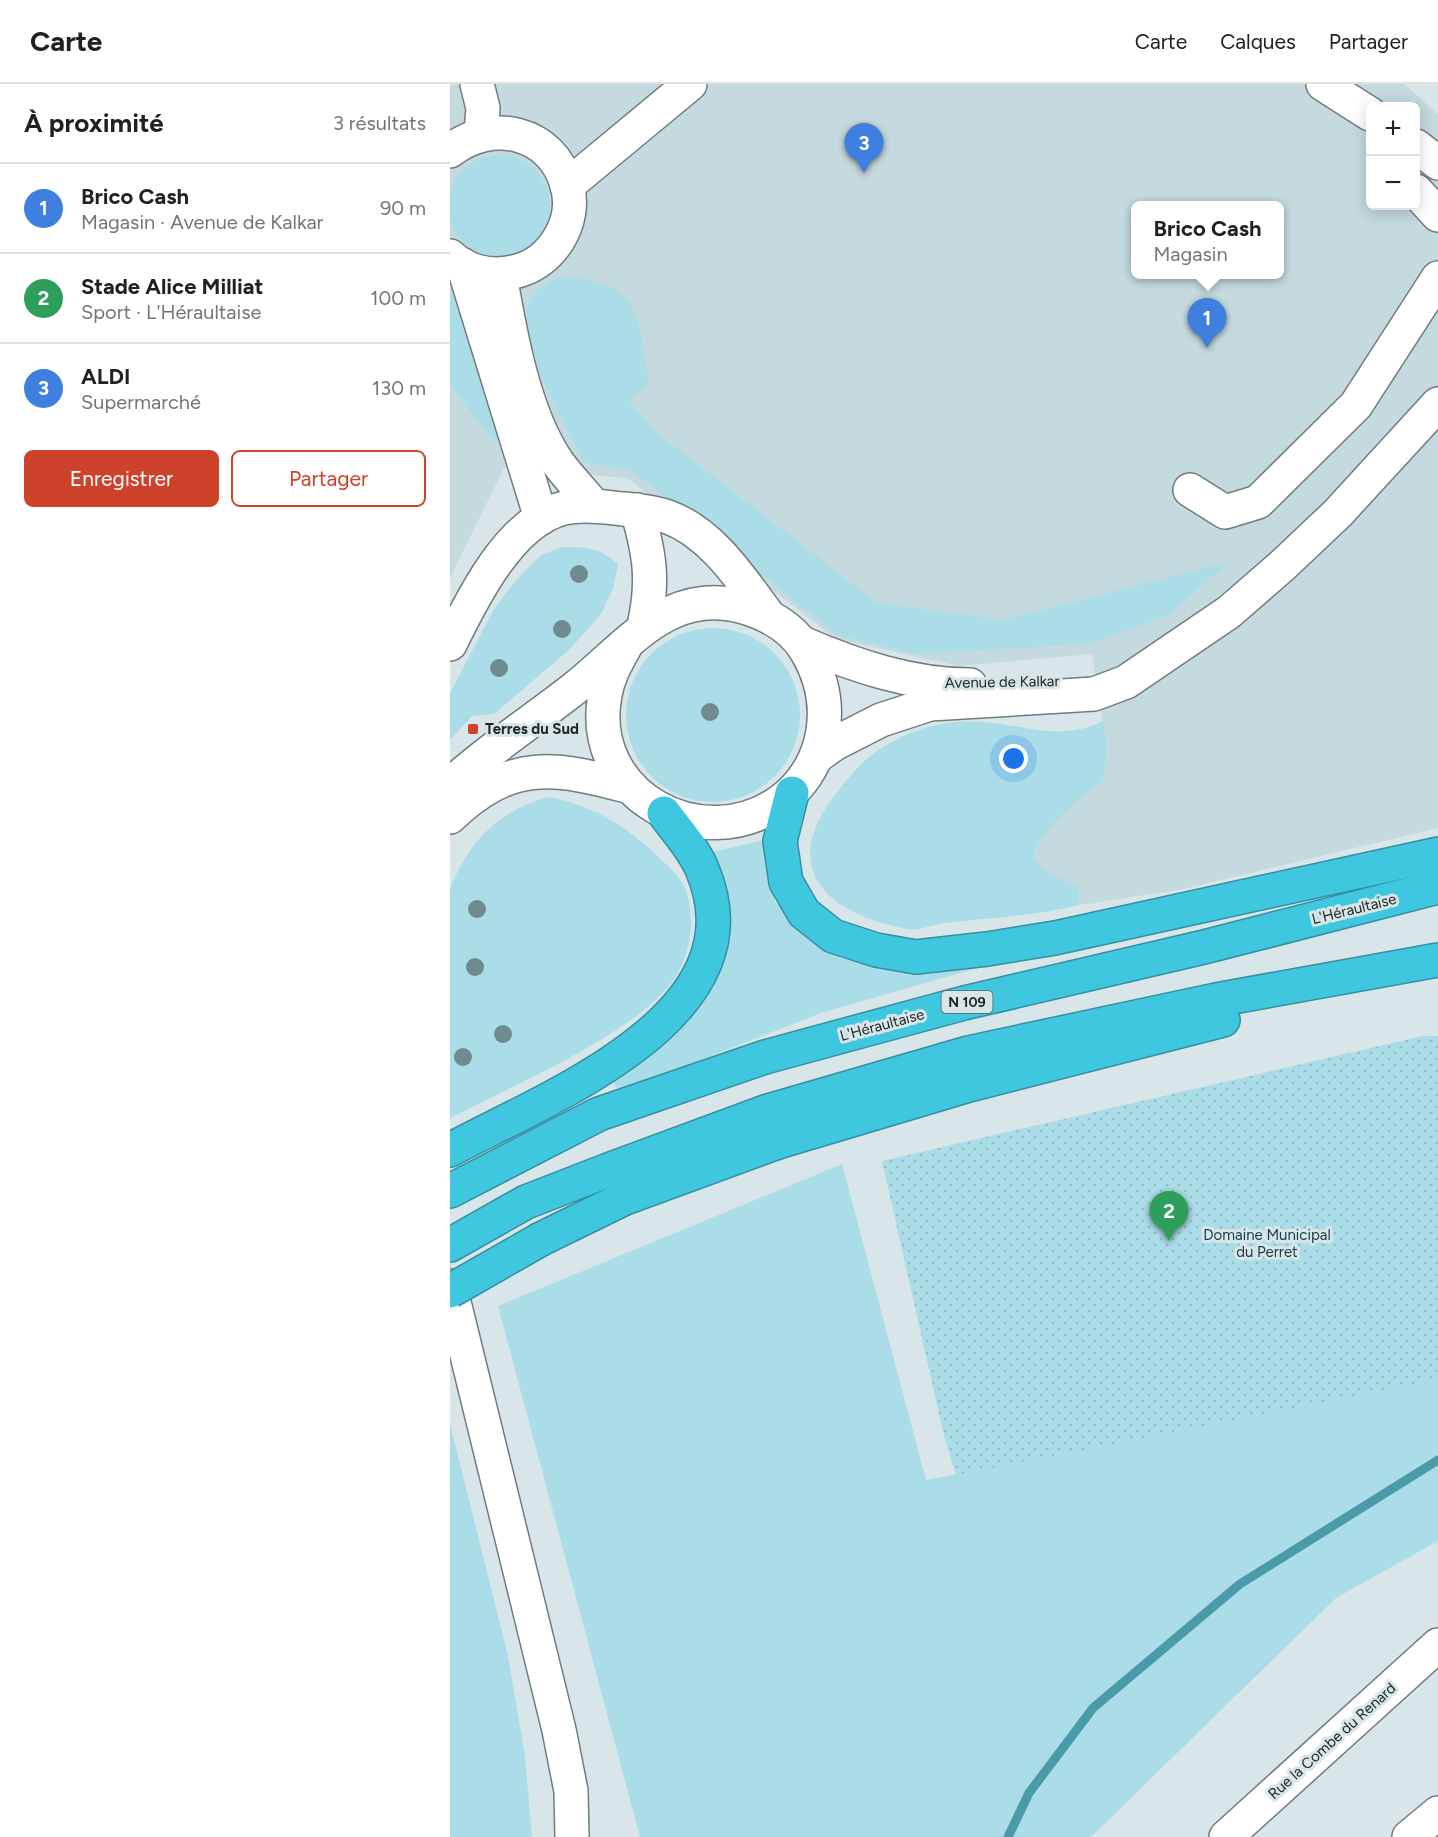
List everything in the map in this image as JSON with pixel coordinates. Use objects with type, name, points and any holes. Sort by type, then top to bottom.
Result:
[{"type":"highway","points":[[792,793],[780,841],[786,882],[804,913],[833,936],[876,950],[916,957],[1055,938],[1438,854]]},
{"type":"highway","points":[[450,1150],[603,1069],[645,1039],[684,1001],[707,963],[712,921],[711,897],[702,868],[664,813]]},
{"type":"highway","name":"L'Héraultaise","points":[[450,1191],[599,1114],[765,1057],[964,1002],[1204,947],[1438,887]]},
{"type":"highway","points":[[450,1245],[526,1202],[768,1111],[968,1053],[1216,1000],[1438,960]]},
{"type":"highway","points":[[450,1289],[541,1239],[625,1198],[778,1142],[969,1085],[1217,1022],[1438,972]]},
{"type":"street","points":[[477,84],[483,108],[481,133]]},
{"type":"street","points":[[567,186],[690,84]]},
{"type":"street","points":[[1323,84],[1366,111]]},
{"type":"street","points":[[450,151],[462,141],[481,133],[509,132],[535,142],[555,160],[567,186],[568,213],[559,240],[544,258],[523,270],[500,275],[476,272],[456,260]]},
{"type":"street","points":[[1420,149],[1438,163]]},
{"type":"street","points":[[1420,195],[1438,215]]},
{"type":"street","points":[[456,260],[541,518]]},
{"type":"street","points":[[500,275],[512,340],[539,426],[558,464],[594,506]]},
{"type":"street","points":[[1190,490],[1225,512],[1258,502],[1356,405],[1438,278]]},
{"type":"street","name":"Avenue de Kalkar","points":[[816,758],[834,744],[880,720],[930,704],[1094,694],[1126,682],[1229,612],[1283,565],[1338,513],[1438,404]]},
{"type":"street","points":[[450,644],[482,581],[511,543],[541,518],[564,508],[594,506],[637,510],[669,518],[703,538],[733,569],[768,615],[802,643],[817,669],[825,698],[825,729],[816,758],[792,793],[764,813],[731,823],[697,824],[664,813],[631,787],[613,760],[604,729],[604,697],[611,671],[635,636],[650,597],[651,571],[647,542],[637,510]]},
{"type":"street","points":[[450,785],[478,759],[566,695],[635,636],[672,610],[704,602],[737,604],[768,615]]},
{"type":"street","name":"Avenue de Kalkar","points":[[802,643],[857,665],[928,682],[958,685],[1065,682],[1123,669],[1169,653]]},
{"type":"street","points":[[450,817],[471,797],[507,777],[550,771],[592,777],[631,787]]},
{"type":"street","points":[[450,1289],[559,1730],[571,1791],[572,1837]]},
{"type":"street","name":"Rue la Combe du Renard","points":[[1226,1837],[1438,1645]]},
{"type":"street","points":[[548,1837],[559,1730]]},
{"type":"street","points":[[1409,1837],[1438,1813]]},
{"type":"shaded area","points":[[450,84],[1404,84],[1438,114],[1438,828],[1179,890],[1079,905],[1079,888],[1042,869],[1033,857],[1041,838],[1059,815],[1103,781],[1107,751],[1092,654],[959,666],[836,639],[627,478],[504,468],[450,578]]},
{"type":"green space","points":[[499,155],[519,159],[535,170],[546,186],[550,206],[546,226],[535,242],[519,253],[499,257],[479,253],[463,242],[452,226],[448,206],[452,186],[463,170],[479,159]]},
{"type":"green space","points":[[558,277],[585,279],[605,284],[620,293],[630,305],[642,338],[649,384],[629,401],[660,435],[877,603],[1003,620],[1228,562],[1171,614],[1089,644],[916,654],[837,635],[632,471],[584,462],[543,379],[533,355],[528,332],[527,312],[532,296]]},
{"type":"green space","points":[[450,294],[455,298],[506,438],[494,443],[450,384]]},
{"type":"green space","points":[[562,547],[592,549],[618,564],[613,589],[601,614],[571,648],[494,714],[472,716],[450,740],[450,693],[495,607],[518,578],[541,555]]},
{"type":"green space","points":[[713,628],[746,634],[775,653],[794,682],[800,715],[794,748],[775,777],[746,796],[713,802],[680,796],[651,777],[632,748],[626,715],[632,682],[651,653],[680,634]]},
{"type":"green space","points":[[1103,721],[1107,751],[1103,781],[1062,814],[1046,833],[1033,857],[1042,869],[1079,888],[1079,905],[1045,912],[908,929],[879,922],[854,912],[833,899],[819,883],[811,865],[811,843],[820,818],[853,773],[870,756],[895,740],[931,726],[956,722],[983,722],[1058,731],[1088,727]]},
{"type":"green space","points":[[549,797],[583,807],[613,821],[640,840],[672,870],[682,882],[689,902],[691,927],[687,950],[674,979],[656,999],[632,1019],[571,1057],[450,1118],[450,889],[466,856],[488,830],[515,810]]},
{"type":"green space","points":[[769,839],[764,856],[775,902],[840,958],[896,969],[1008,959],[821,1013],[619,1092],[612,1079],[636,1065],[658,1044],[711,980],[724,955],[728,929],[727,902],[722,876],[712,852]]},
{"type":"green space","name":"Domaine Municipal du Perret","points":[[1423,1036],[1438,1036],[1438,1380],[956,1475],[944,1436],[882,1161]]},
{"type":"green space","points":[[842,1164],[926,1480],[1438,1380],[1438,1541],[1336,1598],[1091,1837],[640,1837],[498,1306]]},
{"type":"green space","points":[[450,1424],[508,1656],[525,1756],[532,1837],[450,1837]]},
{"type":"waterway","points":[[1008,1837],[1029,1793],[1093,1708],[1240,1584],[1438,1460]]},
{"type":"place","name":"ALDI","points":[[864,173]]},
{"type":"place","name":"Brico Cash","points":[[1207,348]]},
{"type":"place","name":"Terres du Sud","points":[[473,729]]},
{"type":"place","name":"Stade Alice Milliat","points":[[1169,1241]]}]
